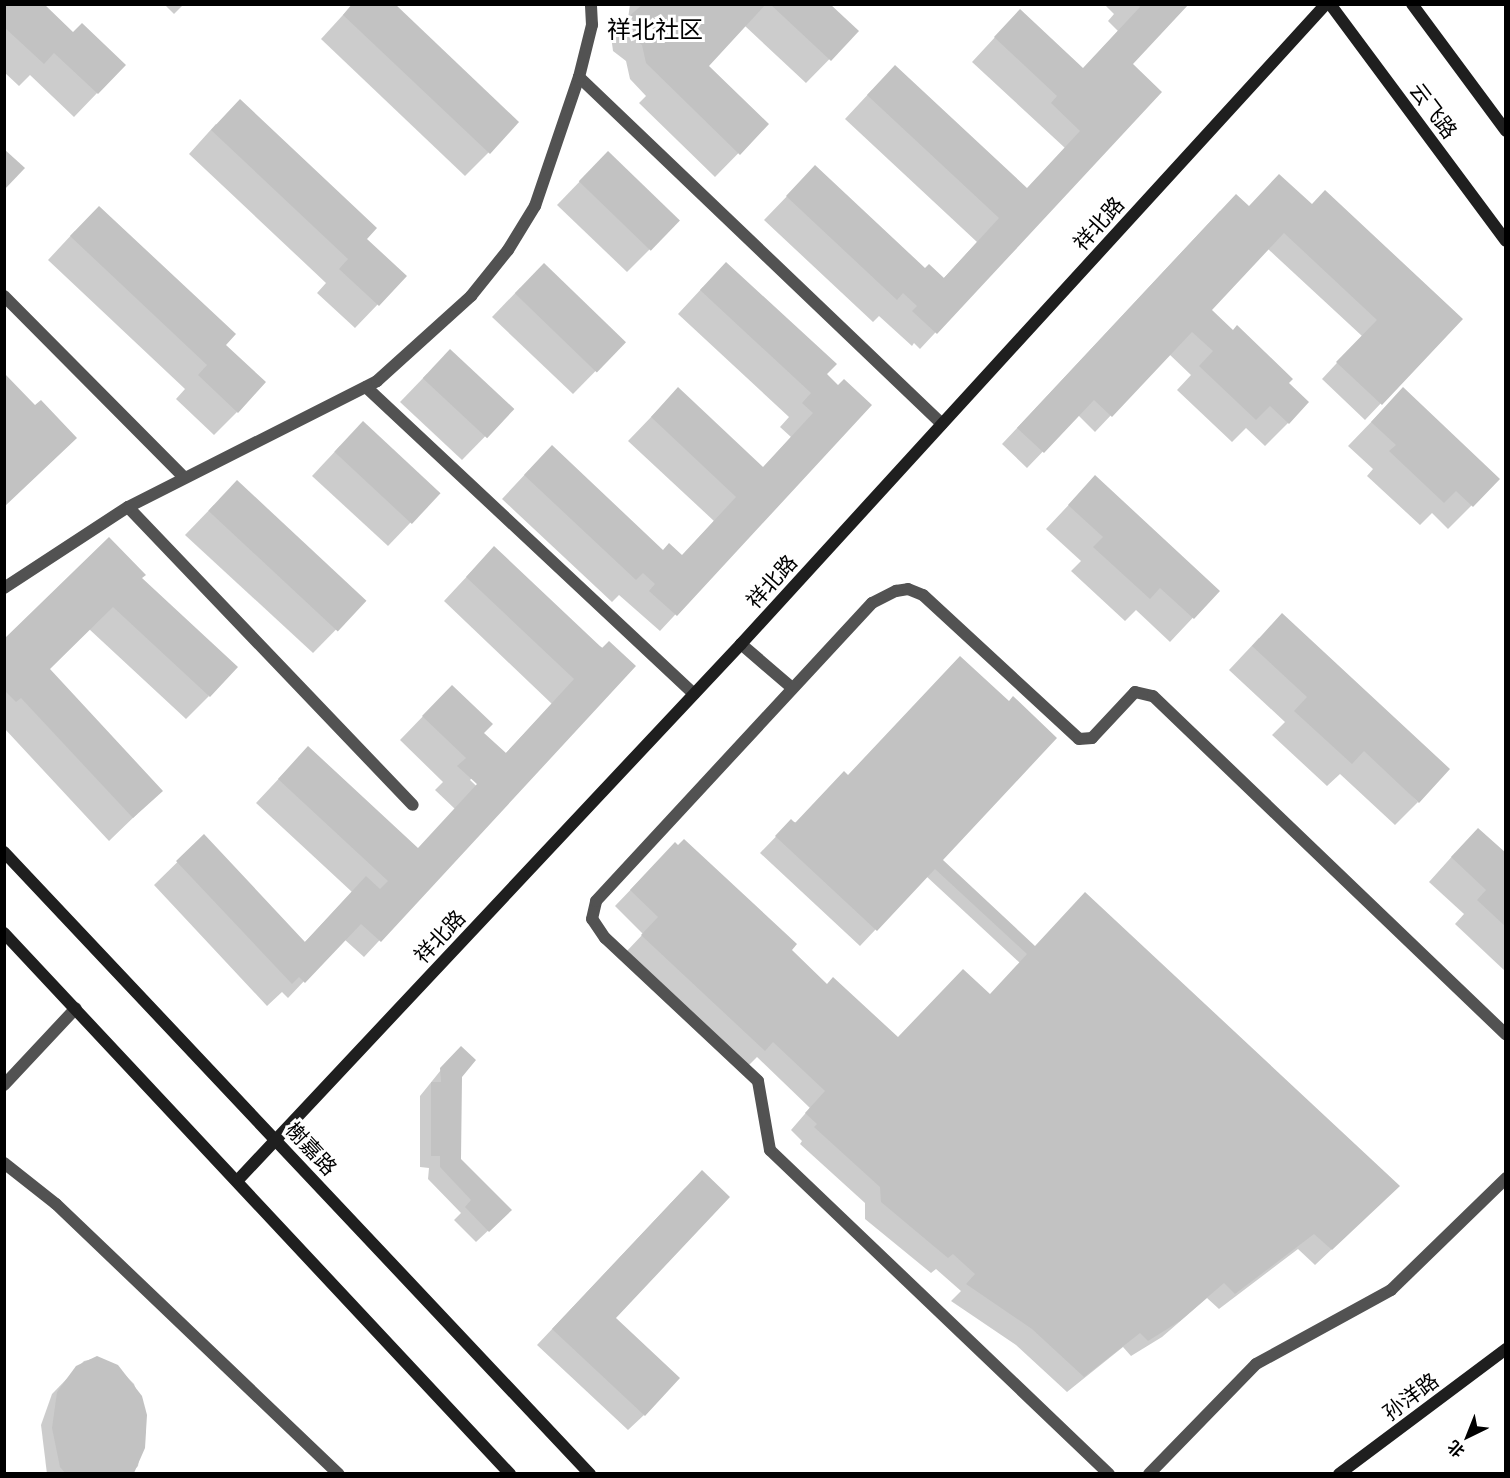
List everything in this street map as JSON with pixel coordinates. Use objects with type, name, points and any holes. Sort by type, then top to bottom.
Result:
[{"type":"main road","name":"云飞路","points":[[1328,4],[1506,241]]},
{"type":"main road","name":"祥北路","points":[[238,1180],[741,644],[1328,4]]},
{"type":"main road","points":[[1412,4],[1506,131]]},
{"type":"main road","name":"榭嘉路","points":[[4,852],[590,1473]]},
{"type":"main road","points":[[4,933],[238,1180],[510,1473]]},
{"type":"main road","name":"孙洋路","points":[[1339,1473],[1506,1349]]},
{"type":"lane","points":[[4,588],[128,507],[366,387],[416,349],[471,296],[508,250],[535,206],[579,77],[592,25],[591,4]]},
{"type":"lane","points":[[579,77],[942,424]]},
{"type":"lane","points":[[4,296],[184,477]]},
{"type":"lane","points":[[366,387],[694,694]]},
{"type":"lane","points":[[128,507],[413,805]]},
{"type":"lane","points":[[1109,1473],[770,1150],[758,1081],[605,938],[592,919],[596,901],[791,687],[872,603],[896,591],[908,589],[923,595],[1079,739],[1092,738],[1135,692],[1153,696],[1506,1035]]},
{"type":"lane","points":[[741,644],[791,687]]},
{"type":"lane","points":[[4,1085],[76,1008]]},
{"type":"lane","points":[[4,1163],[56,1204],[339,1473]]},
{"type":"lane","points":[[1149,1473],[1256,1364],[1391,1290],[1506,1178]]},
{"type":"building","points":[[4,4],[44,4],[73,32],[82,23],[126,65],[98,94],[54,53],[44,64],[4,27]]},
{"type":"building","points":[[352,4],[395,4],[519,122],[490,154],[343,15]]},
{"type":"building","points":[[643,4],[766,4],[709,66],[769,124],[740,155],[646,63],[642,45],[628,36],[625,26],[627,18]]},
{"type":"building","points":[[770,4],[830,4],[859,31],[831,61]]},
{"type":"building","points":[[1138,4],[1189,4],[1133,64],[1162,92],[937,334],[912,311],[917,306],[903,293],[897,300],[786,196],[815,165],[925,268],[929,264],[944,278],[999,218],[867,95],[895,65],[1027,188],[1080,131],[1051,103],[1057,96],[994,37],[1020,9],[1083,68],[1140,7]]},
{"type":"building","points":[[240,99],[377,228],[367,239],[407,276],[379,306],[339,269],[348,259],[211,130]]},
{"type":"building","points":[[4,149],[25,168],[4,190]]},
{"type":"building","points":[[608,151],[680,220],[651,251],[579,181]]},
{"type":"building","points":[[1279,174],[1312,204],[1325,190],[1463,319],[1382,405],[1336,362],[1377,320],[1284,233],[1212,310],[1233,330],[1237,325],[1293,379],[1289,383],[1309,402],[1289,424],[1270,406],[1256,420],[1199,366],[1213,351],[1192,332],[1112,417],[1094,400],[1044,453],[1017,428],[1236,194],[1249,206]]},
{"type":"building","points":[[99,206],[236,334],[226,345],[266,382],[238,413],[198,375],[207,365],[70,236]]},
{"type":"building","points":[[726,262],[837,364],[827,374],[838,385],[844,379],[872,405],[677,616],[649,591],[655,584],[643,573],[636,580],[524,475],[552,445],[663,550],[669,543],[682,555],[736,497],[651,417],[678,387],[763,467],[813,413],[802,403],[811,393],[700,290]]},
{"type":"building","points":[[544,263],[626,342],[597,372],[515,293]]},
{"type":"building","points":[[450,349],[514,409],[487,438],[423,378]]},
{"type":"building","points":[[4,373],[35,405],[41,400],[77,438],[4,507]]},
{"type":"building","points":[[1403,387],[1500,479],[1473,507],[1456,491],[1444,503],[1389,451],[1396,445],[1371,422]]},
{"type":"building","points":[[363,421],[441,493],[412,524],[334,452]]},
{"type":"building","points":[[1095,475],[1220,591],[1194,619],[1160,588],[1150,599],[1093,547],[1103,537],[1068,505]]},
{"type":"building","points":[[237,480],[366,601],[338,631],[208,511]]},
{"type":"building","points":[[109,537],[146,575],[142,578],[238,667],[210,697],[113,607],[50,669],[163,791],[133,818],[21,698],[16,702],[4,690],[4,639]]},
{"type":"building","points":[[494,546],[602,648],[609,641],[636,666],[381,942],[361,924],[305,983],[299,977],[292,984],[176,861],[204,834],[305,942],[366,876],[380,889],[388,881],[278,779],[308,746],[418,848],[477,784],[457,766],[466,758],[422,716],[452,685],[493,724],[484,733],[506,753],[574,679],[466,577]]},
{"type":"building","points":[[1282,613],[1450,769],[1419,803],[1364,751],[1352,764],[1294,711],[1307,697],[1252,646]]},
{"type":"building","points":[[960,656],[1009,701],[1013,696],[1057,738],[943,860],[1035,946],[1085,892],[1400,1186],[1332,1250],[1314,1234],[1235,1294],[1224,1283],[1180,1321],[1148,1341],[1140,1333],[1084,1377],[1032,1329],[966,1284],[975,1274],[953,1254],[948,1258],[881,1202],[880,1187],[814,1127],[817,1124],[805,1113],[825,1091],[773,1042],[765,1051],[641,935],[658,917],[630,890],[675,842],[678,845],[684,839],[797,944],[792,950],[827,984],[833,977],[898,1037],[963,969],[990,994],[1027,954],[935,869],[877,931],[775,836],[791,819],[795,823],[844,771],[848,775]]},
{"type":"building","points":[[1478,828],[1506,853],[1506,927],[1477,900],[1486,890],[1451,857]]},
{"type":"building","points":[[461,1046],[476,1060],[462,1077],[461,1159],[512,1210],[489,1232],[465,1207],[471,1200],[440,1167],[440,1156],[431,1156],[431,1082],[441,1082],[440,1068]]},
{"type":"building","points":[[702,1170],[730,1197],[616,1318],[680,1378],[645,1416],[552,1329]]},
{"type":"building","points":[[97,1356],[118,1365],[142,1396],[147,1415],[145,1448],[134,1473],[65,1473],[60,1467],[52,1428],[57,1392],[76,1366]]},
{"type":"district","name":"祥北社区","points":[[655,30]]}]
